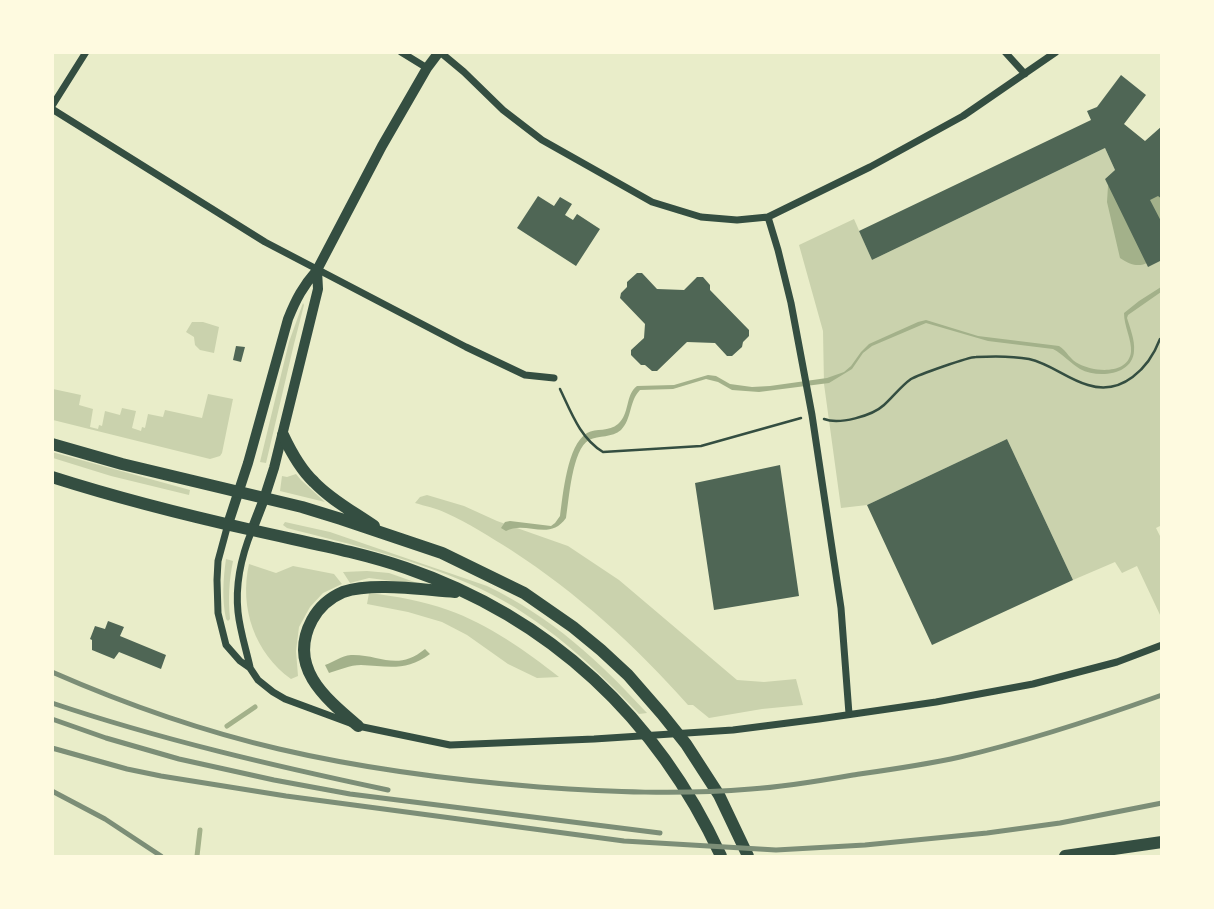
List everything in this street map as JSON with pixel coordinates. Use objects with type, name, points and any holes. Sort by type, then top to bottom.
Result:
[{"type":"main road","points":[[283,435],[300,466],[315,483],[382,532]]},
{"type":"main road","points":[[52,443],[122,464],[315,511],[382,532],[442,552],[524,593],[601,650],[628,675],[662,714],[719,795],[748,856]]},
{"type":"main road","points":[[52,477],[145,504],[335,548],[406,568],[466,592],[510,615],[556,646],[630,716],[665,758],[710,833],[720,856]]},
{"type":"main road","points":[[358,726],[327,698],[306,666],[303,651],[307,630],[317,611],[329,599],[344,592],[369,588],[466,592]]},
{"type":"main road","points":[[1065,856],[1161,842]]},
{"type":"street","points":[[86,52],[52,108],[265,242],[317,270],[525,375],[554,378]]},
{"type":"street","points":[[401,52],[427,68]]},
{"type":"street","points":[[250,668],[226,645],[218,613],[218,561],[288,319],[302,287],[317,270],[382,146],[439,52],[503,110],[542,140],[652,202],[701,216],[737,220],[768,217],[870,167],[951,122],[1056,52]]},
{"type":"street","points":[[1005,52],[1025,74]]},
{"type":"street","points":[[768,217],[779,250],[812,415],[841,608],[849,714]]},
{"type":"street","points":[[317,270],[318,289],[283,435],[264,499],[242,558],[237,589],[238,614],[250,668],[258,680],[279,696],[299,705],[358,726],[439,743],[463,745],[733,730],[936,702],[1033,684],[1117,662],[1161,645]]},
{"type":"path","points":[[554,378],[581,432],[592,445],[603,452],[701,446],[812,415],[831,422],[859,418],[882,408],[911,379],[972,357],[1029,359],[1088,385],[1104,388],[1120,385],[1143,369],[1161,340]]},
{"type":"shaded area","points":[[1105,148],[1115,170],[1105,179],[1161,260],[1162,525],[1156,528],[1161,538],[1161,617],[1137,566],[1122,573],[1115,562],[1073,580],[1007,439],[867,505],[841,508],[824,384],[823,331],[799,245],[854,219],[872,260]]},
{"type":"shaded area","points":[[1151,178],[1161,179],[1161,256],[1145,264],[1136,265],[1120,258],[1107,202],[1108,186]]},
{"type":"shaded area","points":[[1161,287],[1161,292],[1128,315],[1134,343],[1132,359],[1128,365],[1113,373],[1087,372],[1053,349],[988,341],[926,323],[872,346],[863,353],[852,369],[829,383],[759,392],[732,390],[706,379],[673,389],[640,390],[621,430],[589,440],[583,445],[572,476],[566,518],[559,525],[545,530],[514,528],[506,531],[501,528],[505,522],[510,521],[551,526],[555,523],[560,516],[570,459],[580,439],[587,433],[618,424],[637,386],[674,385],[708,375],[716,376],[730,384],[752,387],[827,378],[844,372],[869,344],[926,320],[978,336],[1059,346],[1085,367],[1110,370],[1124,365],[1131,352],[1124,313]]},
{"type":"shaded area","points":[[303,303],[266,463],[260,462],[289,342]]},
{"type":"shaded area","points":[[192,322],[219,327],[214,353],[200,350],[195,345],[194,337],[186,332]]},
{"type":"shaded area","points":[[53,389],[81,395],[79,405],[93,409],[90,427],[98,429],[99,425],[102,426],[105,411],[120,415],[122,408],[136,411],[132,428],[141,431],[142,427],[145,428],[148,414],[163,417],[165,410],[202,418],[208,394],[233,399],[222,453],[210,459],[53,420]]},
{"type":"shaded area","points":[[52,452],[190,490],[189,495],[111,476],[53,458]]},
{"type":"shaded area","points":[[296,474],[325,502],[280,491],[282,476]]},
{"type":"shaded area","points":[[427,495],[464,506],[497,521],[568,546],[619,580],[737,680],[764,682],[796,679],[803,705],[709,718],[693,705],[688,705],[648,662],[559,584],[463,521],[415,503],[420,497]]},
{"type":"shaded area","points":[[285,522],[330,532],[487,586],[511,598],[554,626],[592,658],[647,713],[639,714],[546,628],[481,589],[386,554],[287,528],[283,525]]},
{"type":"shaded area","points":[[226,559],[233,561],[228,621],[223,597]]},
{"type":"shaded area","points":[[249,564],[276,573],[293,566],[334,574],[342,584],[323,593],[310,607],[299,627],[296,651],[298,676],[291,679],[268,656],[253,628],[246,597]]},
{"type":"shaded area","points":[[343,572],[389,573],[423,585],[369,578],[350,583]]},
{"type":"shaded area","points":[[369,593],[419,601],[463,616],[506,639],[559,677],[537,678],[508,664],[467,635],[442,622],[367,604]]},
{"type":"shaded area","points":[[425,649],[430,654],[404,666],[357,665],[329,673],[325,665],[351,655],[406,660]]},
{"type":"building","points":[[1121,75],[1146,95],[1124,124],[1145,141],[1162,126],[1162,199],[1158,196],[1150,200],[1162,223],[1162,260],[1148,267],[1105,179],[1115,170],[1105,148],[872,260],[859,231],[1091,120],[1087,111],[1097,107]]},
{"type":"building","points":[[538,196],[554,206],[560,197],[572,204],[565,215],[573,220],[577,214],[600,229],[576,266],[517,228]]},
{"type":"building","points":[[637,273],[642,273],[657,289],[684,290],[697,277],[703,277],[710,285],[710,290],[749,330],[749,336],[732,356],[727,356],[715,343],[687,342],[657,371],[641,365],[631,355],[631,350],[644,338],[645,324],[620,298],[627,282]]},
{"type":"building","points":[[236,346],[245,347],[241,362],[233,360]]},
{"type":"building","points":[[1007,439],[1073,580],[932,645],[867,505]]},
{"type":"building","points":[[780,465],[799,596],[714,610],[695,483]]},
{"type":"building","points":[[108,621],[124,627],[120,636],[166,655],[161,669],[119,652],[114,659],[92,650],[90,639],[95,626],[105,629]]},
{"type":"waterway","points":[[227,726],[255,707]]},
{"type":"waterway","points":[[197,856],[200,830]]},
{"type":"railway","points":[[52,672],[136,706],[193,725],[311,756],[474,781],[645,792],[776,787],[933,762],[1037,737],[1162,695]]},
{"type":"railway","points":[[52,703],[219,751],[388,790]]},
{"type":"railway","points":[[52,719],[179,759],[274,780],[350,794],[660,833]]},
{"type":"railway","points":[[52,748],[161,776],[286,796],[624,841],[776,850],[865,845],[987,833],[1060,823],[1162,803]]},
{"type":"railway","points":[[52,791],[105,819],[161,856]]}]
